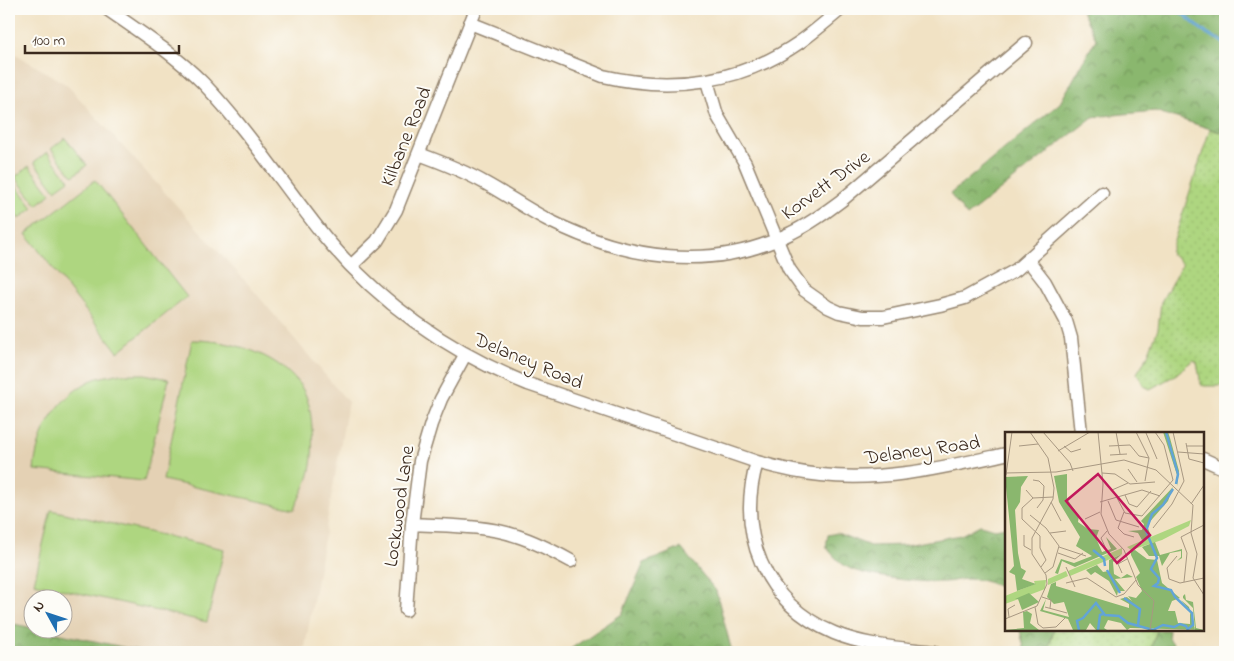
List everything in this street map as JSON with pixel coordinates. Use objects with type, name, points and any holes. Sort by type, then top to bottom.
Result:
[{"type":"street","name":"Delaney Road","points":[[107,9],[183,64],[218,98],[326,237],[350,266],[373,288],[430,334],[498,372],[757,462],[791,471],[820,475],[879,477],[932,470],[1005,454]]},
{"type":"street","name":"Kilbane Road","points":[[350,266],[367,251],[387,226],[396,210],[476,9]]},
{"type":"street","points":[[470,23],[603,76],[634,82],[666,85],[707,80],[733,74],[778,56],[814,32],[841,9]]},
{"type":"street","name":"Korvett Drive","points":[[419,154],[448,165],[485,183],[529,210],[553,222],[603,242],[658,256],[706,258],[750,249],[776,240],[818,218],[842,200],[1026,43]]},
{"type":"street","points":[[707,80],[722,125],[745,163],[789,269],[804,290],[828,307],[839,312],[863,317],[883,317],[908,313],[966,298],[995,283],[1028,260],[1102,193]]},
{"type":"street","points":[[1028,260],[1046,282],[1066,321],[1071,338],[1081,432]]},
{"type":"street","name":"Lockwood Lane","points":[[406,610],[412,524],[420,461],[441,399],[465,355]]},
{"type":"street","points":[[1204,459],[1225,469]]},
{"type":"street","points":[[757,462],[750,495],[749,513],[751,530],[756,549],[764,567],[773,584],[785,599],[813,622],[846,638],[873,644],[935,652]]},
{"type":"street","points":[[412,524],[476,528],[506,533],[544,547],[571,561]]},
{"type":"shaded area","points":[[9,50],[67,85],[248,284],[348,402],[305,647],[286,652],[146,652],[72,637],[72,588],[22,588],[22,626],[9,623]]},
{"type":"green space","points":[[1081,9],[1225,9],[1225,116],[1220,132],[1155,111],[1093,117],[967,216],[950,194],[1060,103],[1096,39]]},
{"type":"green space","points":[[1225,116],[1225,380],[1220,386],[1201,385],[1197,362],[1193,360],[1174,376],[1150,389],[1144,386],[1137,373],[1147,357],[1158,329],[1161,302],[1182,264],[1170,253],[1210,129],[1220,132]]},
{"type":"green space","points":[[65,138],[87,165],[73,176],[51,149]]},
{"type":"green space","points":[[47,152],[69,180],[55,190],[34,162]]},
{"type":"green space","points":[[29,166],[51,194],[37,205],[15,177]]},
{"type":"green space","points":[[11,179],[33,208],[19,219],[9,205],[9,181]]},
{"type":"green space","points":[[95,180],[187,297],[118,352],[26,234]]},
{"type":"green space","points":[[192,340],[222,343],[251,350],[278,364],[299,384],[307,399],[310,411],[312,453],[308,478],[295,509],[163,480]]},
{"type":"green space","points":[[117,374],[144,374],[169,379],[144,481],[34,470],[39,443],[50,418],[58,407],[78,388],[90,381]]},
{"type":"green space","points":[[51,510],[224,549],[207,622],[72,592],[72,588],[56,588],[34,583]]},
{"type":"green space","points":[[980,525],[995,529],[1005,527],[1005,591],[993,584],[977,580],[923,582],[868,574],[845,566],[826,547],[828,535],[837,533],[870,546],[906,545],[961,535]]},
{"type":"green space","points":[[681,548],[716,591],[732,652],[566,652],[622,614],[644,563]]},
{"type":"green space","points":[[9,623],[22,626],[22,638],[72,638],[72,636],[146,652],[9,652]]},
{"type":"green space","points":[[1020,631],[1054,631],[1047,652],[1023,652],[1024,648]]},
{"type":"green space","points":[[1054,631],[1157,631],[1150,652],[1047,652]]},
{"type":"green space","points":[[1157,631],[1169,631],[1168,638],[1178,648],[1178,652],[1150,652]]},
{"type":"waterway","points":[[1177,9],[1207,34],[1222,41],[1225,45]]}]
